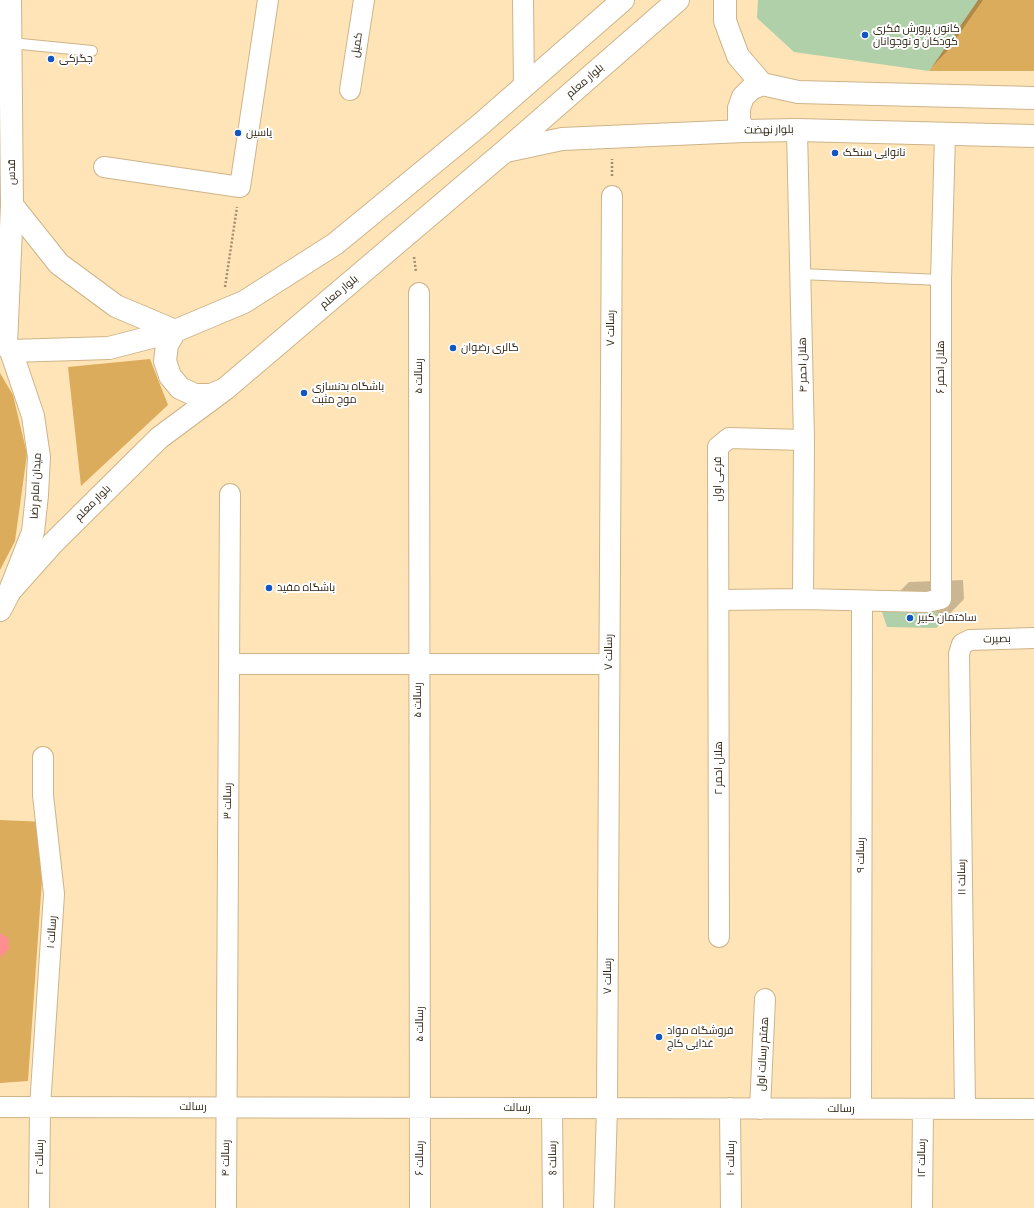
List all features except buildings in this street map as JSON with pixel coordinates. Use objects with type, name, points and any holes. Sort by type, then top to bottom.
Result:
[{"type":"main road","name":"قدس","points":[[6,345],[5,252],[12,206],[10,0]]},
{"type":"main road","points":[[6,345],[109,348],[175,331],[244,302],[335,244],[524,86],[623,0]]},
{"type":"main road","name":"بلوار معلم","points":[[4,601],[64,532],[160,438],[226,389],[505,151],[678,0]]},
{"type":"main road","points":[[725,0],[725,21],[738,56],[762,84],[798,92],[1034,98]]},
{"type":"main road","points":[[744,131],[739,120],[739,108],[744,97],[752,89],[762,84]]},
{"type":"main road","name":"بلوار نهضت","points":[[505,151],[562,139],[744,131],[797,130],[1034,136]]},
{"type":"main road","points":[[12,206],[59,264],[116,306],[175,331]]},
{"type":"main road","points":[[175,331],[166,344],[165,360],[170,376],[180,388],[195,395],[211,395],[226,389]]},
{"type":"main road","name":"میدان امام رضا","points":[[4,601],[33,532],[39,457],[33,416],[6,345]]},
{"type":"street","points":[[104,167],[240,187],[268,0]]},
{"type":"street","name":"کمیل","points":[[350,90],[364,0]]},
{"type":"street","points":[[523,0],[524,86]]},
{"type":"street","name":"هلال احمر ۴","points":[[797,130],[804,440],[803,599]]},
{"type":"street","name":"هلال احمر ۶","points":[[862,601],[928,602],[941,599],[941,280],[945,134]]},
{"type":"street","name":"رسالت ۷","points":[[604,1208],[607,1108],[612,196]]},
{"type":"street","name":"رسالت ۵","points":[[419,293],[418,664],[421,1108]]},
{"type":"street","name":"فرعی اول","points":[[719,600],[718,447],[729,438],[804,440]]},
{"type":"street","name":"رسالت ۳","points":[[226,1108],[230,494]]},
{"type":"street","points":[[719,600],[803,599],[862,601]]},
{"type":"street","name":"هلال احمر ۲","points":[[719,600],[719,937]]},
{"type":"street","name":"رسالت ۹","points":[[861,1109],[862,601]]},
{"type":"street","name":"بصیرت","points":[[962,644],[970,640],[1034,638]]},
{"type":"street","name":"رسالت ۱۱","points":[[962,644],[959,654],[965,1109]]},
{"type":"street","points":[[229,664],[609,664]]},
{"type":"street","name":"رسالت ۱","points":[[40,1107],[54,894],[43,795],[43,757]]},
{"type":"street","name":"هفتم رسالت اول","points":[[760,1109],[766,999]]},
{"type":"street","name":"رسالت","points":[[0,1107],[1034,1109]]},
{"type":"street","name":"رسالت ۲","points":[[39,1208],[40,1107]]},
{"type":"street","name":"رسالت ۴","points":[[226,1108],[226,1208]]},
{"type":"street","name":"رسالت ۶","points":[[420,1208],[421,1108]]},
{"type":"street","name":"رسالت 8","points":[[552,1108],[554,1208]]},
{"type":"street","name":"رسالت ۱۰","points":[[730,1108],[731,1208]]},
{"type":"street","name":"رسالت ۱۲","points":[[922,1208],[923,1109]]},
{"type":"lane","points":[[11,43],[92,50]]},
{"type":"lane","points":[[800,274],[941,280]]},
{"type":"path","points":[[612,196],[613,137]]},
{"type":"path","points":[[221,311],[240,187]]},
{"type":"path","points":[[411,231],[419,293]]},
{"type":"shaded area","points":[[978,0],[1034,0],[1034,71],[929,71]]},
{"type":"shaded area","points":[[150,359],[168,405],[81,486],[68,367]]},
{"type":"shaded area","points":[[0,373],[13,395],[27,454],[15,541],[0,570]]},
{"type":"shaded area","points":[[0,820],[46,822],[28,1081],[0,1083]]},
{"type":"shaded area","points":[[0,933],[8,938],[9,949],[0,958]]},
{"type":"place","name":"کانون پرورش فکری کودکان و نوجوانان","points":[[865,35]]},
{"type":"place","name":"جگرکی","points":[[51,59]]},
{"type":"place","name":"یاسین","points":[[238,133]]},
{"type":"place","name":"نانوایی سنگک","points":[[835,153]]},
{"type":"place","name":"گالری رضوان","points":[[453,348]]},
{"type":"place","name":"باشگاه بدنسازی موج مثبت","points":[[304,393]]},
{"type":"place","name":"باشگاه مفید","points":[[269,588]]},
{"type":"place","name":"ساختمان کبیر","points":[[910,618]]},
{"type":"place","name":"فروشگاه مواد غذایی کاج","points":[[659,1037]]}]
